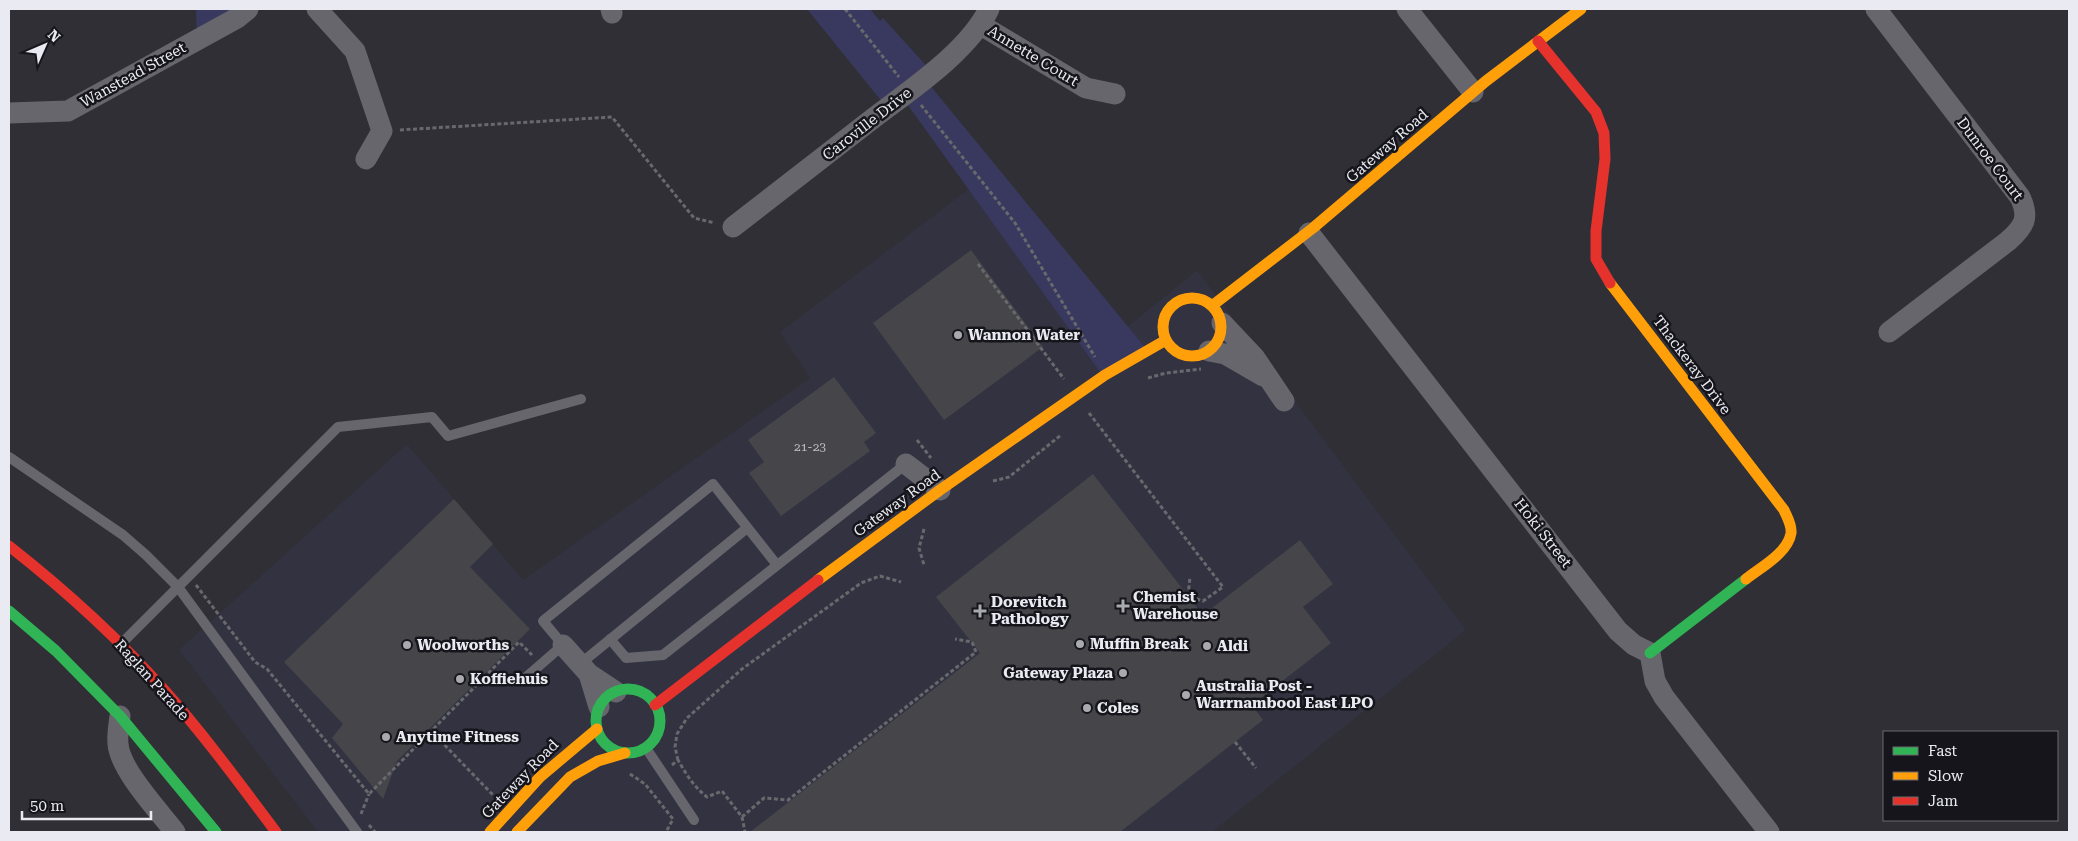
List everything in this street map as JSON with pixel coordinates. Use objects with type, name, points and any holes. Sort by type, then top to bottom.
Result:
[{"type":"main road","name":"Gateway Road","points":[[1217,314],[1252,278],[1309,232],[1473,92],[1581,9]]},
{"type":"main road","name":"Thackeray Drive","points":[[1538,41],[1596,112],[1604,133],[1605,159],[1596,231],[1596,259],[1608,280],[1784,510],[1792,525],[1790,541],[1778,554],[1650,653]]},
{"type":"main road","points":[[1198,298],[1217,314],[1219,339],[1209,351],[1196,356],[1182,354],[1170,346],[1166,340],[1163,332],[1165,316],[1175,303],[1182,299],[1198,298]]},
{"type":"main road","name":"Gateway Road","points":[[655,705],[920,504],[1105,375],[1166,340]]},
{"type":"main road","name":"Raglan Parade","points":[[9,546],[40,569],[148,671],[276,832]]},
{"type":"main road","points":[[9,611],[56,651],[120,716],[216,832]]},
{"type":"main road","points":[[517,832],[570,777],[598,761],[646,748],[658,733],[660,724],[659,714],[655,705],[648,696],[638,691],[627,689],[616,692],[606,698],[599,707],[596,718],[597,729],[603,741],[612,749],[625,753]]},
{"type":"main road","name":"Gateway Road","points":[[490,832],[508,810],[563,754],[597,729]]},
{"type":"street","name":"Wanstead Street","points":[[9,113],[68,111],[237,18],[248,9]]},
{"type":"street","points":[[317,9],[355,50],[382,131],[366,159]]},
{"type":"street","points":[[1407,9],[1473,92]]},
{"type":"street","name":"Dunroe Court","points":[[1876,9],[2020,197],[2026,217],[2017,234],[1889,332]]},
{"type":"street","name":"Caroville Drive","points":[[733,227],[910,91],[955,53],[985,17]]},
{"type":"street","name":"Annette Court","points":[[985,17],[1086,88],[1115,94]]},
{"type":"street","name":"Hoki Street","points":[[1309,232],[1618,631],[1634,645],[1650,653]]},
{"type":"street","points":[[1217,314],[1256,358],[1284,401]]},
{"type":"street","points":[[1209,351],[1225,354],[1272,381]]},
{"type":"street","points":[[906,464],[940,490]]},
{"type":"street","points":[[906,464],[920,504]]},
{"type":"street","points":[[563,645],[584,669],[616,692]]},
{"type":"street","points":[[1650,653],[1655,681],[1664,697],[1769,832]]},
{"type":"street","points":[[584,669],[599,707]]},
{"type":"street","points":[[120,716],[118,744],[124,762],[131,775],[175,832]]},
{"type":"lane","points":[[120,645],[338,427],[432,417],[448,436],[581,399]]},
{"type":"lane","points":[[9,457],[123,535],[178,587],[357,832]]},
{"type":"lane","points":[[610,639],[626,658],[662,655],[906,464]]},
{"type":"lane","points":[[524,679],[563,645],[543,621],[713,484],[777,565]]},
{"type":"lane","points":[[584,669],[610,639],[747,528]]},
{"type":"lane","points":[[646,748],[694,820]]},
{"type":"path","points":[[845,9],[1015,223],[1105,375]]},
{"type":"path","points":[[382,131],[612,117],[694,218],[733,227]]},
{"type":"path","points":[[1084,406],[1223,587],[1203,601],[1188,596],[1190,577]]},
{"type":"path","points":[[189,576],[255,662],[267,669],[369,794]]},
{"type":"path","points":[[745,832],[742,817],[722,791],[707,797],[699,791],[686,774],[678,760],[675,747],[676,734],[687,718],[742,669],[861,583],[880,576],[901,582]]},
{"type":"path","points":[[742,817],[764,798],[788,800],[976,652],[972,642],[955,639]]},
{"type":"path","points":[[375,832],[360,814],[369,794],[452,708],[519,642],[541,664]]},
{"type":"path","points":[[431,731],[484,786]]},
{"type":"path","points":[[1235,742],[1256,768]]},
{"type":"path","points":[[645,784],[678,760]]},
{"type":"path","points":[[625,772],[645,784],[673,819],[666,832]]},
{"type":"shaded area","points":[[196,9],[248,9],[197,40]]},
{"type":"shaded area","points":[[807,9],[870,9],[880,21],[883,18],[932,72],[925,78],[933,89],[1148,351],[1103,376],[902,97],[887,108]]},
{"type":"shaded area","points":[[970,188],[1099,350],[1197,270],[1466,630],[1212,832],[318,832],[179,650],[407,444],[523,580],[810,378],[780,332]]},
{"type":"building","name":"Wannon Water","points":[[971,250],[1043,347],[944,420],[873,323]]},
{"type":"building","points":[[834,377],[876,433],[864,442],[870,451],[781,516],[749,473],[764,462],[748,440]]},
{"type":"building","name":"Gateway Plaza","points":[[1093,474],[1203,615],[1300,540],[1333,584],[1303,607],[1331,643],[1252,705],[1263,720],[1120,832],[750,832],[980,653],[936,597]]},
{"type":"building","name":"Woolworths","points":[[454,499],[493,544],[470,567],[530,629],[397,761],[383,799],[332,738],[343,724],[284,662]]},
{"type":"traffic: fast","points":[[1650,653],[1746,579]]},
{"type":"traffic: fast","points":[[9,611],[56,651],[120,716],[216,832]]},
{"type":"traffic: fast","points":[[628,689],[646,695],[654,703],[660,721],[654,739],[646,747],[628,753],[610,747],[602,739],[596,721],[602,703],[610,695],[628,689]]},
{"type":"traffic: slow","points":[[1213,305],[1313,228],[1486,81],[1581,9]]},
{"type":"traffic: slow","points":[[1610,283],[1784,510],[1788,518],[1791,533],[1785,547],[1773,559],[1746,579]]},
{"type":"traffic: slow","points":[[1186,298],[1198,298],[1213,306],[1221,321],[1221,327],[1221,333],[1213,348],[1198,356],[1186,356],[1171,348],[1163,333],[1163,321],[1171,306],[1186,298]]},
{"type":"traffic: slow","points":[[818,580],[940,490],[1105,375],[1166,340]]},
{"type":"traffic: slow","points":[[490,832],[540,777],[597,729]]},
{"type":"traffic: slow","points":[[517,832],[570,777],[598,761],[625,753]]},
{"type":"traffic: jam","points":[[1538,41],[1596,112],[1604,133],[1605,159],[1596,231],[1596,259],[1610,283]]},
{"type":"traffic: jam","points":[[9,546],[90,615],[147,671],[180,708],[276,832]]},
{"type":"traffic: jam","points":[[655,705],[818,580]]},
{"type":"place","name":"Wannon Water","points":[[958,335]]},
{"type":"place","name":"Chemist Warehouse","points":[[1123,606]]},
{"type":"place","name":"Dorevitch Pathology","points":[[980,611]]},
{"type":"place","name":"Muffin Break","points":[[1080,644]]},
{"type":"place","name":"Woolworths","points":[[407,645]]},
{"type":"place","name":"Aldi","points":[[1207,646]]},
{"type":"place","name":"Gateway Plaza","points":[[1123,673]]},
{"type":"place","name":"Koffiehuis","points":[[460,679]]},
{"type":"place","name":"Australia Post - Warrnambool East LPO","points":[[1186,695]]},
{"type":"place","name":"Coles","points":[[1087,708]]},
{"type":"place","name":"Anytime Fitness","points":[[386,737]]}]
